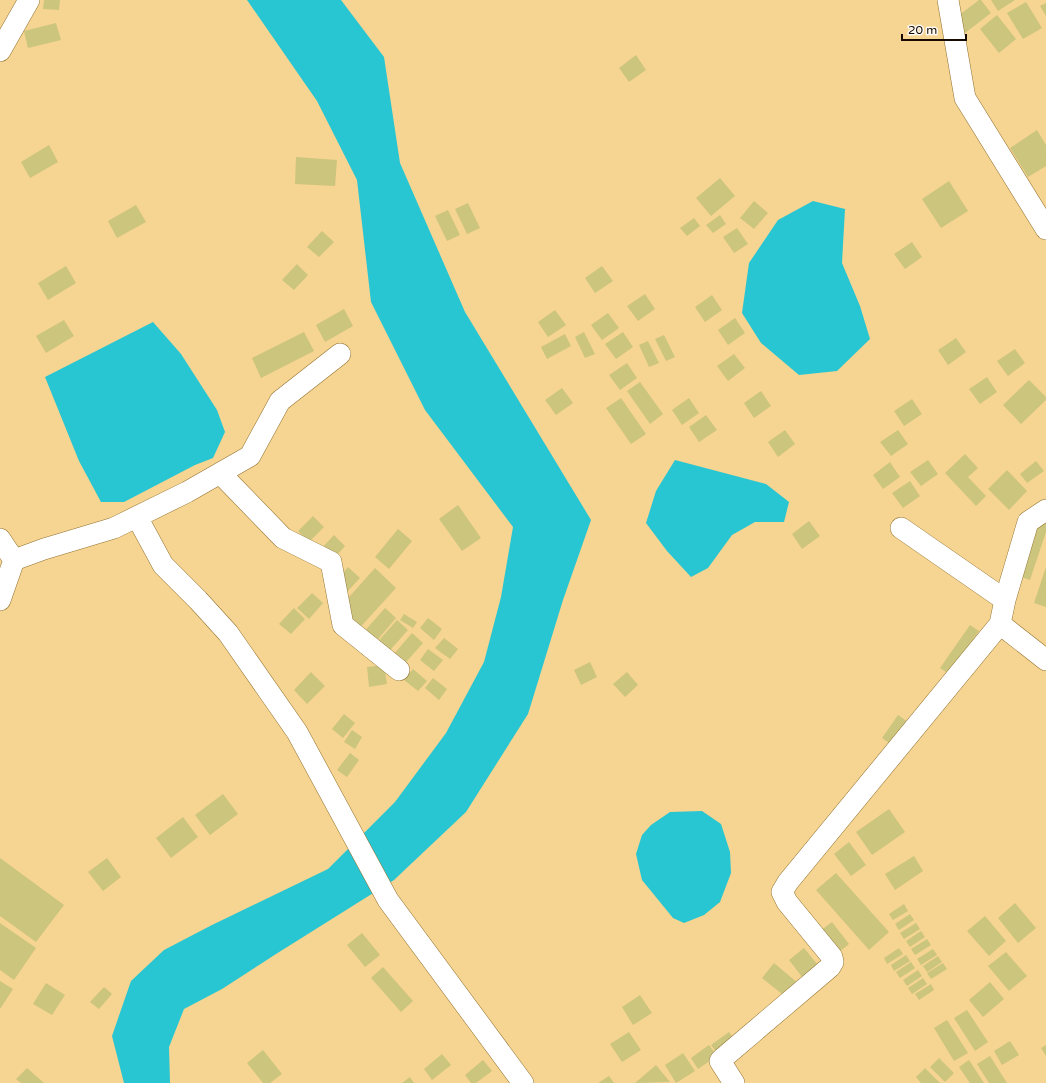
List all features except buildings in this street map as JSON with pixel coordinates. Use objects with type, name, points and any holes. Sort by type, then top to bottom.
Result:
[{"type":"street","points":[[0,51],[29,0]]},
{"type":"street","points":[[948,0],[965,98],[1046,229]]},
{"type":"street","points":[[14,560],[44,549],[114,528],[187,492],[250,456],[280,401],[340,354]]},
{"type":"street","points":[[220,473],[283,538],[331,562],[343,625],[399,670]]},
{"type":"street","points":[[734,1083],[720,1061],[830,967],[833,962],[832,957],[787,902],[782,892],[788,882],[1000,624],[1005,600],[1028,522],[1046,510]]},
{"type":"street","points":[[137,516],[163,565],[228,633],[297,732],[388,900],[523,1083]]},
{"type":"street","points":[[901,528],[1005,600]]},
{"type":"street","points":[[0,540],[14,560]]},
{"type":"street","points":[[0,600],[14,560]]},
{"type":"street","points":[[1000,624],[1046,660]]},
{"type":"water","points":[[247,0],[341,0],[384,57],[400,163],[465,312],[591,520],[563,600],[528,714],[466,812],[394,880],[222,989],[184,1009],[169,1047],[170,1083],[124,1083],[112,1036],[131,981],[164,950],[328,869],[395,802],[446,733],[484,662],[501,597],[513,527],[425,410],[371,302],[357,180],[317,101]]},
{"type":"water","points":[[813,201],[845,209],[842,263],[860,306],[870,339],[837,371],[799,375],[761,343],[742,313],[749,263],[778,220]]},
{"type":"water","points":[[153,322],[181,354],[217,410],[225,432],[213,458],[195,465],[124,502],[101,502],[79,461],[45,377]]},
{"type":"water","points":[[675,460],[766,484],[789,502],[784,522],[755,522],[732,535],[708,568],[691,577],[667,551],[646,523],[656,491]]},
{"type":"water","points":[[702,811],[721,824],[730,852],[731,873],[720,902],[704,915],[684,923],[673,918],[642,880],[636,854],[642,835],[651,825],[670,812]]}]
